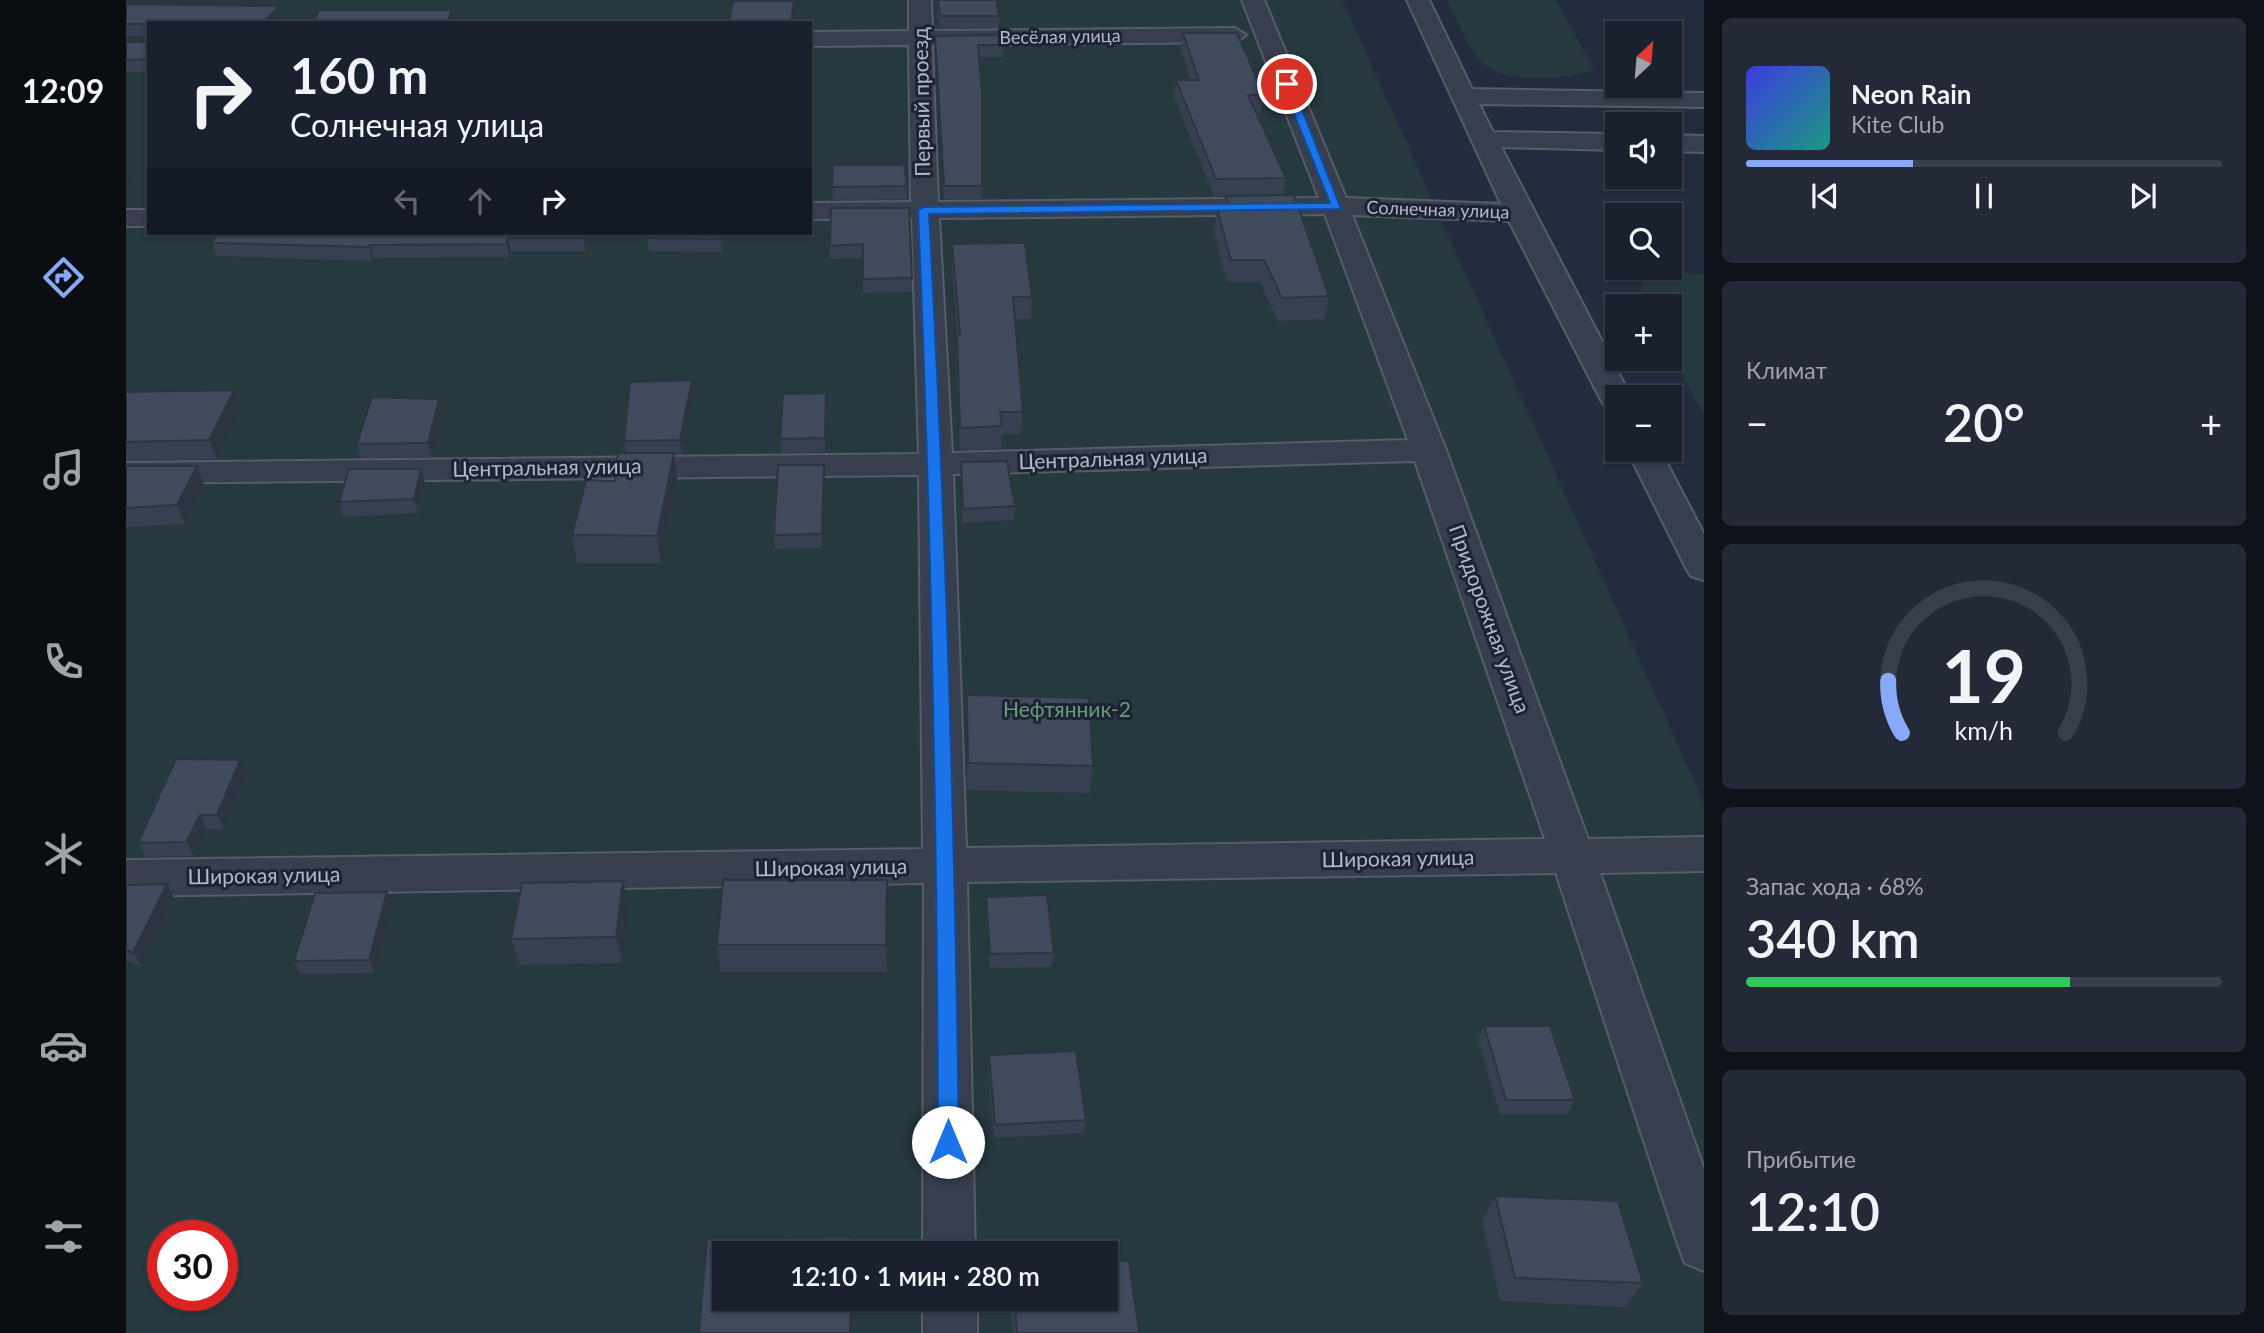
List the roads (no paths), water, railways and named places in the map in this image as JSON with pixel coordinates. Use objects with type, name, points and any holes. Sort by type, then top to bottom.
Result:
[{"type":"street","name":"Первый проезд","points":[[920,0],[924,210],[936,464],[946,866],[949,1241]]},
{"type":"street","name":"Придорожная улица","points":[[1253,0],[1337,206],[1429,450],[1574,857],[1704,1245]]},
{"type":"street","points":[[1418,0],[1519,213],[1609,385]]},
{"type":"street","name":"Весёлая улица","points":[[812,39],[1267,35]]},
{"type":"street","points":[[1464,96],[1704,100]]},
{"type":"street","points":[[1484,139],[1605,142]]},
{"type":"street","points":[[1682,143],[1704,144]]},
{"type":"street","name":"Солнечная улица","points":[[812,211],[1337,206],[1519,213]]},
{"type":"street","points":[[126,218],[147,218]]},
{"type":"street","name":"Центральная улица","points":[[126,473],[936,464],[1429,450]]},
{"type":"street","points":[[1649,462],[1704,568]]},
{"type":"street","name":"Широкая улица","points":[[126,878],[1704,854]]},
{"type":"street","points":[[950,1311],[950,1333]]},
{"type":"park label","name":"Нефтянник-2","points":[[1067,710]]}]
